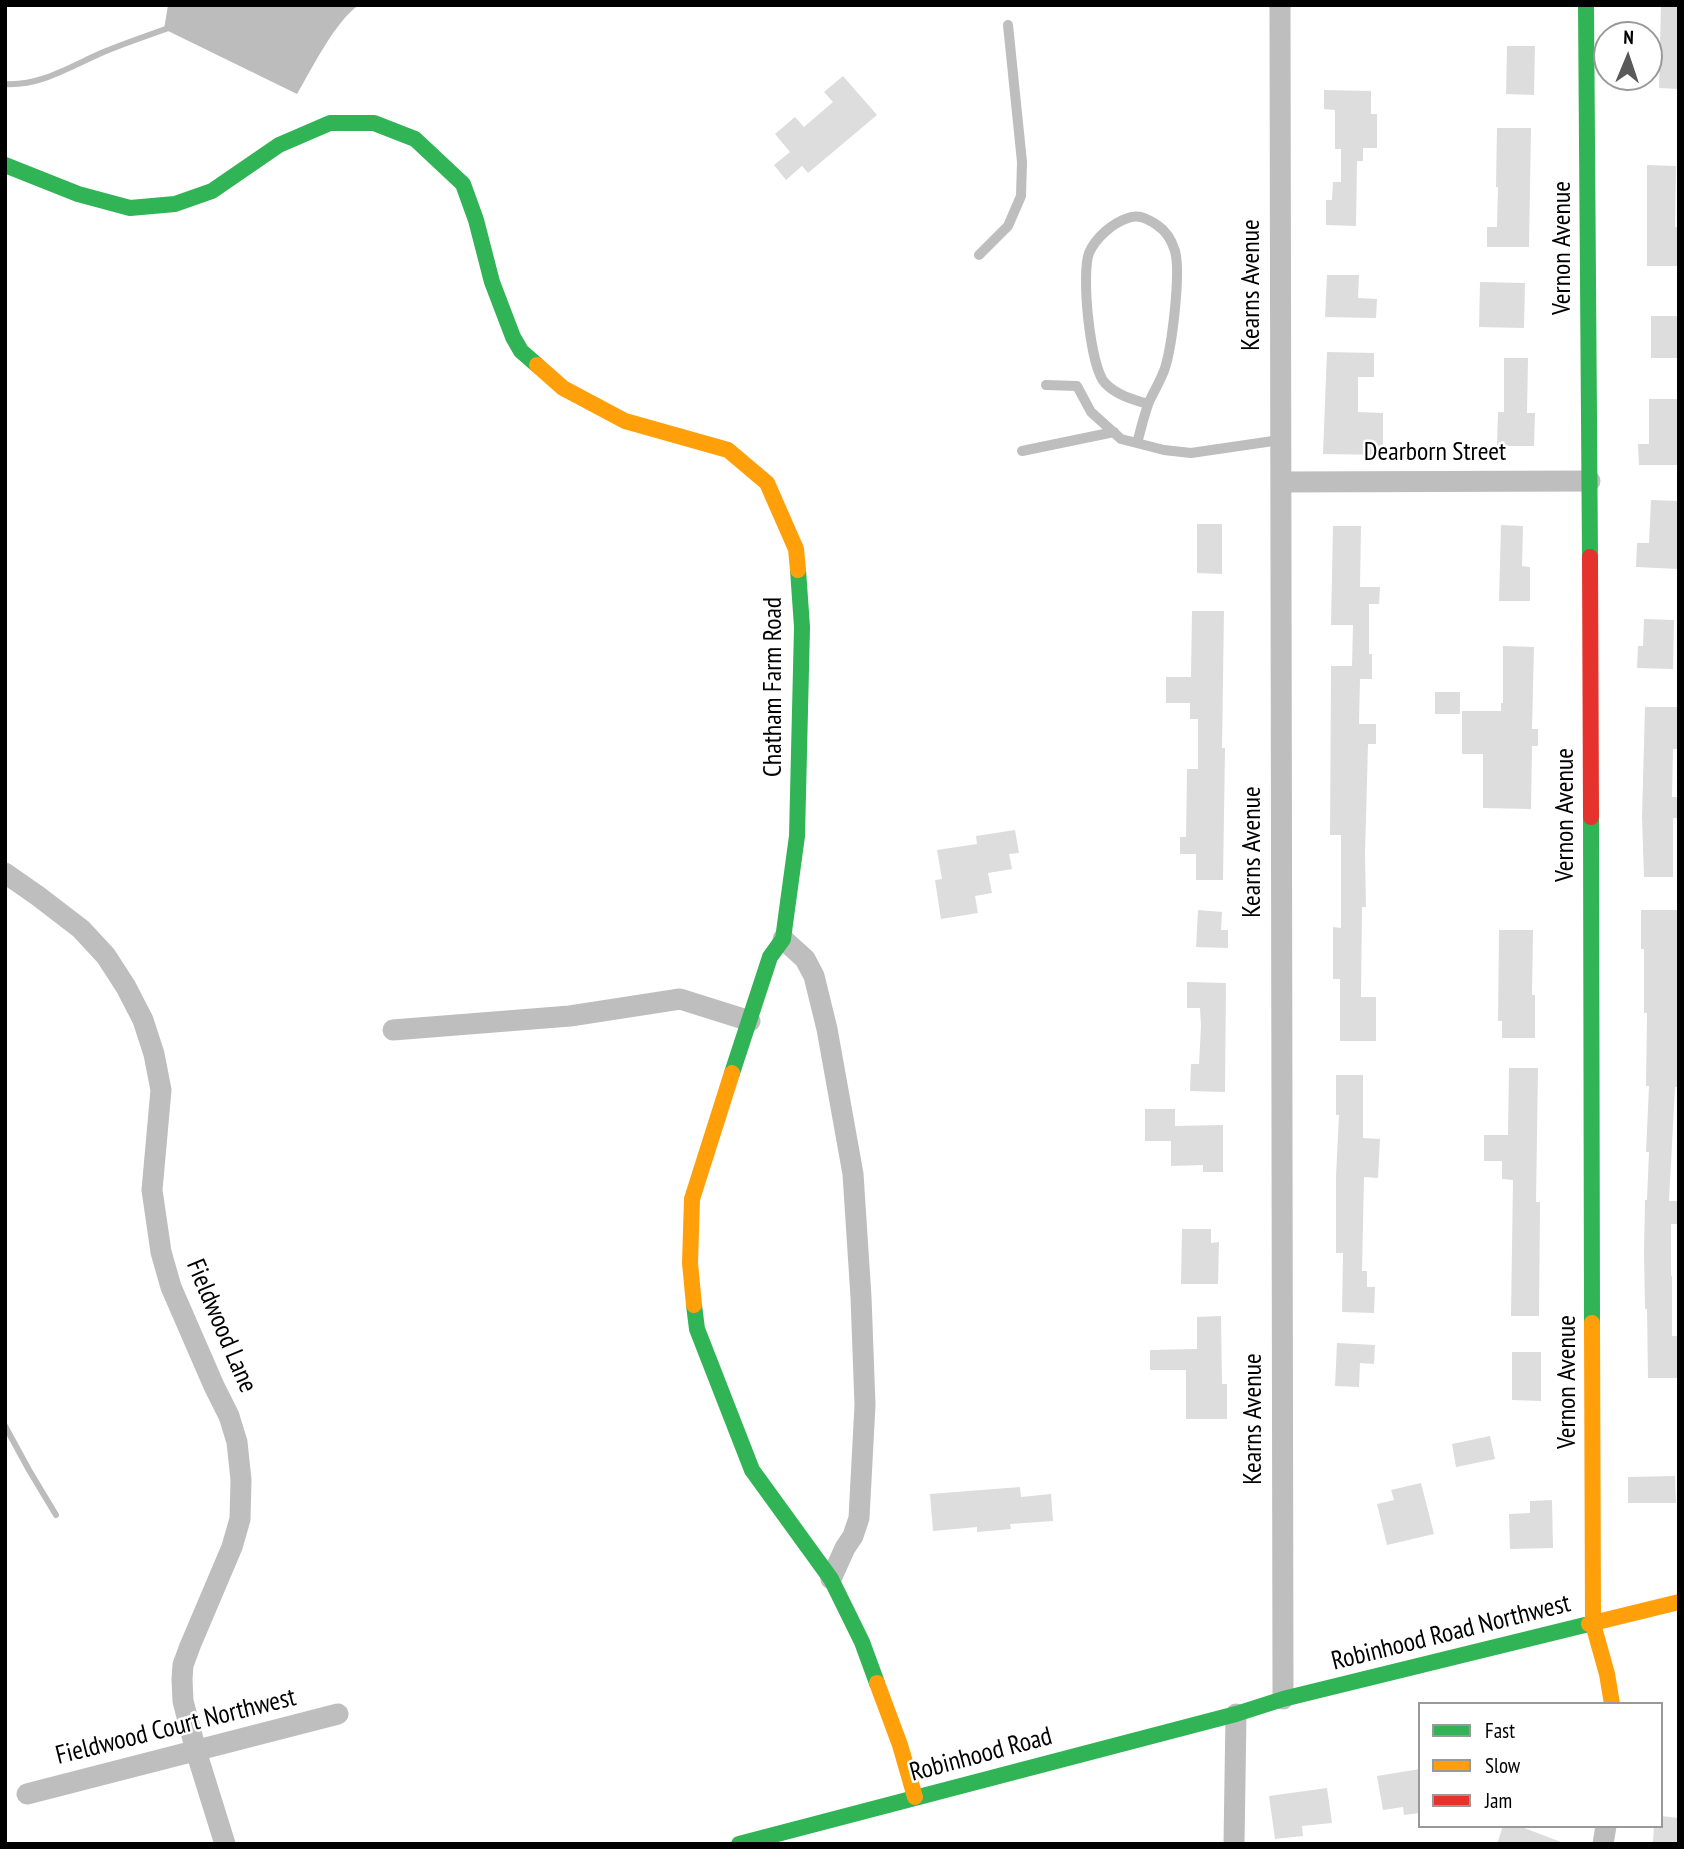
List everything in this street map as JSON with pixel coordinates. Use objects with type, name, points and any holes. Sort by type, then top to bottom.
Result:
[{"type":"street","name":"Kearns Avenue","points":[[1280,5],[1283,1699]]},
{"type":"street","name":"Vernon Avenue","points":[[1586,5],[1593,1624],[1612,1702]]},
{"type":"street","name":"Chatham Farm Road","points":[[5,165],[78,194],[130,208],[175,204],[212,191],[279,145],[330,123],[374,122],[415,139],[463,184],[476,220],[492,282],[521,351],[563,388],[625,421],[728,450],[767,482],[796,549],[802,627],[797,836],[783,939],[770,957],[692,1199],[690,1263],[697,1329],[752,1470],[831,1579],[862,1642],[900,1745],[915,1797]]},
{"type":"street","name":"Dearborn Street","points":[[1280,482],[1590,481]]},
{"type":"street","name":"Fieldwood Lane","points":[[5,873],[81,929],[106,956],[143,1020],[155,1054],[161,1090],[152,1190],[160,1252],[171,1287],[229,1416],[237,1442],[241,1480],[240,1519],[232,1547],[183,1665],[182,1679],[183,1701],[196,1751],[225,1844]]},
{"type":"street","points":[[783,939],[805,959],[814,976],[827,1029],[853,1174],[865,1405],[859,1518],[831,1579]]},
{"type":"street","points":[[393,1030],[570,1016],[680,999],[750,1021]]},
{"type":"street","name":"Robinhood Road Northwest","points":[[1236,1714],[1283,1699],[1679,1602]]},
{"type":"street","name":"Fieldwood Court Northwest","points":[[27,1794],[338,1714]]},
{"type":"street","points":[[1234,1844],[1236,1714]]},
{"type":"street","name":"Robinhood Road","points":[[739,1844],[794,1837],[915,1797],[1236,1714]]},
{"type":"lane","points":[[979,256],[1008,226],[1021,196],[1022,162],[1009,25]]},
{"type":"lane","points":[[1137,443],[1148,404],[1165,368],[1173,326],[1177,278],[1175,252],[1164,230],[1135,215],[1122,220],[1101,235],[1089,253],[1085,281],[1087,312],[1095,360],[1104,383],[1125,396],[1148,404]]},
{"type":"lane","points":[[1046,384],[1077,386],[1090,412],[1121,439],[1164,450],[1191,453],[1280,440]]},
{"type":"lane","points":[[1022,451],[1114,432]]},
{"type":"shaded area","points":[[168,5],[359,5],[341,22],[297,94],[164,29]]},
{"type":"building","points":[[1661,5],[1679,5],[1679,89],[1663,88],[1663,21],[1661,21]]},
{"type":"building","points":[[1507,46],[1535,46],[1534,95],[1506,94]]},
{"type":"building","points":[[843,76],[877,115],[808,173],[802,166],[786,180],[774,165],[790,152],[775,134],[795,117],[804,127],[833,102],[824,92]]},
{"type":"building","points":[[1324,90],[1371,91],[1371,114],[1377,114],[1377,148],[1363,148],[1363,161],[1357,161],[1356,226],[1326,225],[1326,200],[1332,200],[1333,182],[1341,182],[1341,149],[1335,149],[1335,110],[1324,109]]},
{"type":"building","points":[[1497,128],[1531,128],[1529,247],[1487,247],[1487,227],[1497,227]]},
{"type":"building","points":[[1647,165],[1676,166],[1677,266],[1647,266]]},
{"type":"building","points":[[1327,275],[1359,275],[1358,298],[1377,299],[1376,318],[1325,317]]},
{"type":"building","points":[[1480,282],[1525,283],[1524,328],[1479,327]]},
{"type":"building","points":[[1651,316],[1679,316],[1679,358],[1651,358]]},
{"type":"building","points":[[1327,352],[1374,353],[1374,377],[1358,377],[1358,412],[1383,413],[1383,455],[1323,454]]},
{"type":"building","points":[[1504,358],[1528,358],[1527,413],[1535,413],[1534,446],[1497,446],[1498,412],[1504,412]]},
{"type":"building","points":[[1649,399],[1679,399],[1679,465],[1639,465],[1638,444],[1649,444]]},
{"type":"building","points":[[1651,500],[1679,501],[1679,569],[1636,567],[1637,543],[1649,543]]},
{"type":"building","points":[[1197,524],[1222,524],[1222,574],[1197,573]]},
{"type":"building","points":[[1501,525],[1523,526],[1522,566],[1530,567],[1530,601],[1499,601]]},
{"type":"building","points":[[1333,526],[1361,526],[1360,587],[1380,587],[1379,604],[1369,604],[1372,679],[1360,679],[1359,724],[1376,724],[1376,744],[1368,744],[1366,907],[1362,907],[1361,997],[1376,997],[1376,1041],[1340,1041],[1340,979],[1333,979],[1333,927],[1341,928],[1341,835],[1330,835],[1331,666],[1352,666],[1353,625],[1331,625]]},
{"type":"building","points":[[1192,611],[1224,611],[1223,880],[1196,880],[1196,854],[1180,854],[1180,837],[1186,837],[1187,769],[1198,769],[1198,719],[1190,719],[1190,703],[1166,703],[1166,677],[1191,677]]},
{"type":"building","points":[[1644,619],[1674,620],[1673,669],[1637,668],[1638,646],[1643,646]]},
{"type":"building","points":[[1503,646],[1534,647],[1532,729],[1538,729],[1538,746],[1532,746],[1531,809],[1483,808],[1483,754],[1462,754],[1462,711],[1501,711]]},
{"type":"building","points":[[1435,692],[1460,692],[1460,714],[1435,714]]},
{"type":"building","points":[[1645,707],[1679,707],[1679,749],[1673,749],[1672,797],[1679,797],[1679,818],[1673,818],[1673,877],[1644,877],[1642,817]]},
{"type":"building","points":[[1015,830],[1019,853],[1009,854],[1012,869],[988,873],[992,893],[975,896],[978,913],[941,919],[935,880],[942,879],[937,850],[977,844],[976,836]]},
{"type":"building","points":[[1198,910],[1222,912],[1221,930],[1228,930],[1228,948],[1196,947]]},
{"type":"building","points":[[1641,910],[1679,910],[1679,1087],[1675,1087],[1669,1201],[1679,1201],[1679,1224],[1671,1224],[1671,1276],[1672,1336],[1679,1336],[1679,1378],[1648,1378],[1644,1251],[1649,1086],[1646,1086],[1647,1013],[1644,1013]]},
{"type":"building","points":[[1499,930],[1533,930],[1532,995],[1535,995],[1535,1038],[1502,1038],[1502,1021],[1498,1021]]},
{"type":"building","points":[[1187,982],[1226,983],[1225,1092],[1190,1091],[1191,1064],[1199,1064],[1201,1026],[1200,1008],[1187,1008]]},
{"type":"building","points":[[1509,1068],[1538,1068],[1536,1202],[1540,1202],[1539,1316],[1511,1316],[1513,1180],[1502,1179],[1502,1161],[1484,1161],[1484,1135],[1508,1135]]},
{"type":"building","points":[[1336,1075],[1363,1075],[1363,1138],[1380,1139],[1378,1178],[1364,1177],[1362,1271],[1367,1271],[1367,1287],[1375,1287],[1374,1313],[1342,1312],[1343,1253],[1336,1253],[1339,1115],[1336,1115]]},
{"type":"building","points":[[1145,1109],[1175,1109],[1175,1126],[1223,1125],[1223,1172],[1203,1172],[1203,1165],[1171,1166],[1171,1141],[1145,1141]]},
{"type":"building","points":[[1182,1229],[1211,1229],[1211,1243],[1219,1242],[1218,1284],[1181,1284]]},
{"type":"building","points":[[1221,1316],[1222,1384],[1227,1384],[1227,1419],[1186,1419],[1186,1370],[1150,1370],[1150,1350],[1197,1349],[1197,1317]]},
{"type":"building","points":[[1337,1343],[1375,1345],[1374,1364],[1360,1363],[1359,1387],[1335,1386]]},
{"type":"building","points":[[1512,1352],[1541,1352],[1541,1401],[1512,1400]]},
{"type":"building","points":[[1490,1436],[1495,1459],[1456,1467],[1452,1444]]},
{"type":"building","points":[[1675,1476],[1676,1503],[1628,1503],[1628,1477]]},
{"type":"building","points":[[1421,1483],[1434,1534],[1387,1545],[1377,1504],[1394,1500],[1391,1490]]},
{"type":"building","points":[[1020,1487],[1021,1497],[1051,1494],[1053,1521],[1010,1524],[1011,1529],[977,1532],[977,1527],[933,1531],[930,1494]]},
{"type":"building","points":[[1552,1500],[1553,1548],[1510,1549],[1509,1514],[1530,1513],[1530,1501]]},
{"type":"building","points":[[1418,1769],[1418,1813],[1404,1815],[1403,1807],[1383,1810],[1377,1776]]},
{"type":"building","points":[[1327,1788],[1332,1823],[1302,1826],[1303,1836],[1275,1839],[1269,1796]]},
{"type":"building","points":[[1663,1816],[1679,1818],[1679,1844],[1653,1842],[1654,1828],[1663,1828]]},
{"type":"building","points":[[1502,1828],[1524,1828],[1561,1842],[1561,1844],[1497,1844]]},
{"type":"waterway","points":[[5,84],[42,79],[108,50],[171,27]]},
{"type":"waterway","points":[[5,1426],[56,1515]]},
{"type":"traffic: fast","points":[[1586,5],[1590,557]]},
{"type":"traffic: fast","points":[[5,165],[78,194],[130,208],[175,204],[212,191],[279,145],[330,123],[374,123],[415,139],[463,184],[476,220],[492,282],[513,337],[521,351],[537,365]]},
{"type":"traffic: fast","points":[[732,1073],[770,957],[783,939],[797,836],[802,627],[798,570]]},
{"type":"traffic: fast","points":[[1591,817],[1592,1323]]},
{"type":"traffic: fast","points":[[694,1305],[697,1329],[752,1470],[831,1579],[862,1642],[877,1683]]},
{"type":"traffic: fast","points":[[739,1844],[1236,1714],[1283,1699],[1589,1624]]},
{"type":"traffic: slow","points":[[537,365],[563,388],[625,421],[728,450],[767,483],[796,549],[798,570]]},
{"type":"traffic: slow","points":[[694,1305],[690,1263],[692,1199],[732,1073]]},
{"type":"traffic: slow","points":[[1592,1323],[1593,1624],[1612,1702]]},
{"type":"traffic: slow","points":[[1589,1624],[1679,1602]]},
{"type":"traffic: slow","points":[[877,1683],[900,1745],[915,1797]]},
{"type":"traffic: jam","points":[[1590,557],[1591,817]]}]
